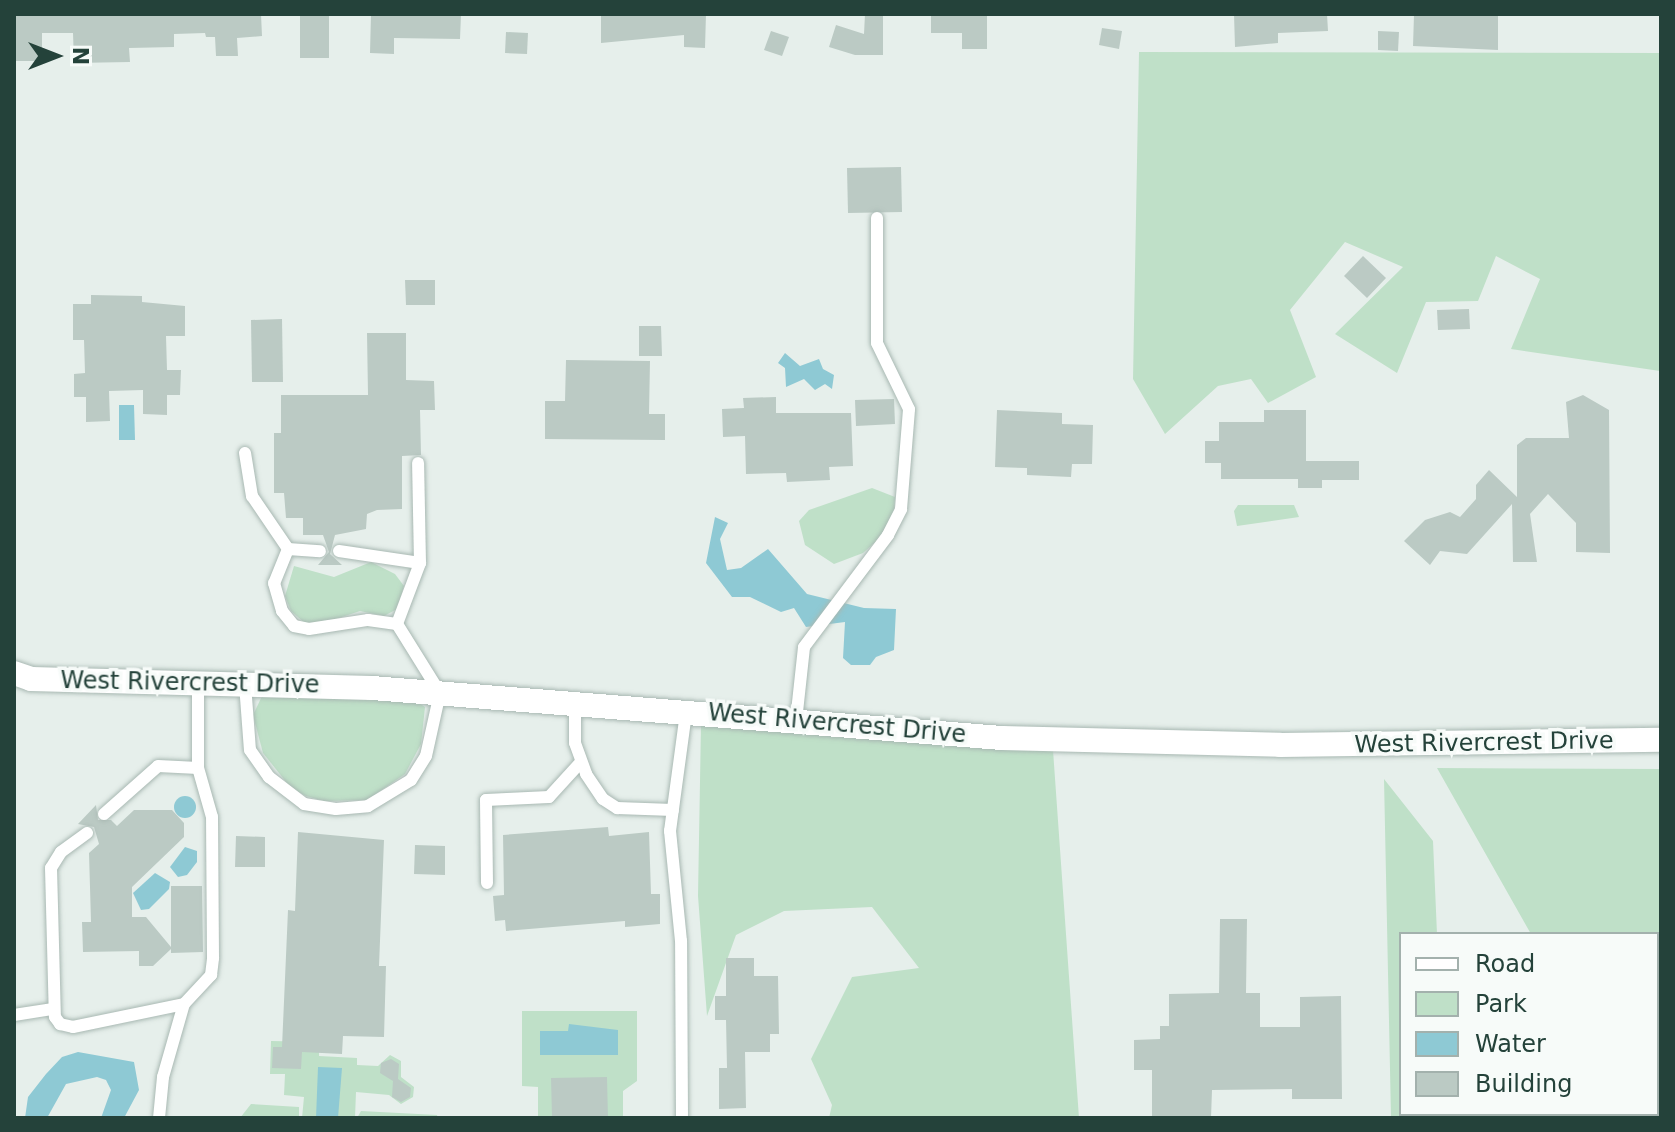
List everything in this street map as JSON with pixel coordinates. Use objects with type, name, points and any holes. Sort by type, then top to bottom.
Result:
[{"type":"street","name":"West Rivercrest Drive","points":[[14,673],[31,679],[198,682],[440,693],[796,721],[1143,743],[1661,740]]},
{"type":"lane","points":[[796,721],[804,647],[896,522],[908,456],[909,409],[877,343],[877,218]]},
{"type":"lane","points":[[245,453],[252,496],[288,549]]},
{"type":"lane","points":[[397,624],[420,563],[418,463]]},
{"type":"lane","points":[[288,549],[320,551]]},
{"type":"lane","points":[[288,549],[274,583],[282,611],[294,626],[309,629],[368,620],[397,624]]},
{"type":"lane","points":[[339,551],[420,563]]},
{"type":"lane","points":[[245,684],[244,716],[258,766],[304,804],[336,809],[368,806],[411,780],[426,756],[440,693],[397,624]]},
{"type":"lane","points":[[159,1118],[163,1077],[184,1004],[211,975],[213,958],[212,817],[198,768],[198,682]]},
{"type":"lane","points":[[575,704],[575,743],[581,762],[603,799],[617,808],[673,810]]},
{"type":"lane","points":[[682,1118],[681,941],[670,831],[686,712]]},
{"type":"lane","points":[[487,883],[486,800],[549,797],[581,762]]},
{"type":"lane","points":[[104,814],[158,766],[198,768]]},
{"type":"lane","points":[[87,833],[61,852],[51,868],[52,1009],[65,1027],[184,1004]]},
{"type":"lane","points":[[14,1015],[52,1009]]},
{"type":"green space","points":[[1139,52],[1661,53],[1660,371],[1511,349],[1540,279],[1496,256],[1478,301],[1426,302],[1397,373],[1335,334],[1403,267],[1345,242],[1290,310],[1316,377],[1268,403],[1251,379],[1218,386],[1165,434],[1133,379]]},
{"type":"green space","points":[[872,488],[895,497],[894,512],[882,536],[863,553],[834,564],[805,545],[799,521],[809,510]]},
{"type":"green space","points":[[1238,505],[1294,505],[1299,517],[1237,526],[1234,511]]},
{"type":"green space","points":[[371,562],[395,574],[404,586],[397,609],[384,616],[360,611],[321,624],[306,624],[291,611],[285,596],[294,566],[334,577]]},
{"type":"green space","points":[[263,694],[416,701],[425,707],[421,744],[405,774],[367,800],[324,801],[306,796],[291,788],[263,753],[253,715]]},
{"type":"green space","points":[[701,724],[1053,750],[1079,1118],[829,1118],[832,1105],[811,1059],[852,977],[919,968],[872,907],[784,911],[736,935],[707,1016],[698,896]]},
{"type":"green space","points":[[1437,768],[1661,769],[1659,944],[1659,932],[1530,932]]},
{"type":"green space","points":[[1384,779],[1433,841],[1437,932],[1399,932],[1399,1116],[1547,1118],[1391,1118]]},
{"type":"green space","points":[[522,1011],[637,1011],[637,1081],[623,1091],[623,1118],[538,1118],[538,1087],[522,1086]]},
{"type":"green space","points":[[271,1041],[319,1042],[319,1056],[357,1058],[357,1065],[378,1066],[390,1055],[401,1061],[401,1077],[414,1087],[413,1097],[401,1104],[389,1095],[356,1092],[355,1118],[302,1118],[304,1097],[284,1095],[285,1074],[270,1074]]},
{"type":"green space","points":[[251,1104],[299,1107],[299,1118],[240,1118]]},
{"type":"green space","points":[[361,1111],[437,1115],[438,1118],[357,1118]]},
{"type":"green space","points":[[1605,1116],[1657,1116],[1657,1118],[1553,1118]]},
{"type":"water","points":[[785,353],[800,366],[819,359],[823,369],[834,375],[832,389],[825,384],[815,390],[804,379],[786,387],[785,368],[778,363]]},
{"type":"water","points":[[119,405],[134,405],[135,440],[119,440]]},
{"type":"water","points":[[715,517],[728,523],[720,539],[727,570],[741,568],[768,549],[807,594],[864,608],[896,609],[894,650],[876,657],[870,665],[851,665],[843,658],[845,622],[806,627],[794,608],[781,612],[750,597],[732,597],[706,563]]},
{"type":"water","points":[[181,796],[189,796],[196,807],[189,818],[181,818],[174,811],[174,803]]},
{"type":"water","points":[[185,847],[197,851],[197,862],[187,875],[178,877],[170,867]]},
{"type":"water","points":[[155,873],[170,882],[169,889],[149,909],[141,910],[133,893]]},
{"type":"water","points":[[569,1024],[618,1030],[618,1055],[540,1055],[540,1031],[568,1031]]},
{"type":"water","points":[[78,1052],[134,1062],[139,1090],[124,1118],[101,1118],[111,1090],[106,1080],[97,1077],[66,1084],[47,1118],[25,1118],[28,1097],[46,1074],[62,1057]]},
{"type":"water","points":[[318,1067],[342,1068],[338,1118],[316,1118]]},
{"type":"building","points":[[14,14],[261,14],[262,36],[237,38],[238,56],[216,56],[215,37],[206,37],[205,33],[174,34],[174,47],[129,48],[130,62],[74,63],[73,33],[42,33],[42,61],[14,61]]},
{"type":"building","points":[[300,14],[329,14],[329,58],[300,58]]},
{"type":"building","points":[[371,14],[461,14],[460,39],[394,38],[394,54],[370,53]]},
{"type":"building","points":[[601,14],[706,14],[705,48],[684,47],[684,35],[601,43]]},
{"type":"building","points":[[865,14],[883,14],[883,55],[855,55],[829,47],[836,25],[864,34]]},
{"type":"building","points":[[931,14],[987,14],[987,49],[962,49],[962,33],[931,33]]},
{"type":"building","points":[[1234,14],[1327,14],[1328,31],[1278,33],[1278,43],[1235,47]]},
{"type":"building","points":[[1414,14],[1498,14],[1498,50],[1413,46]]},
{"type":"building","points":[[1102,28],[1122,31],[1119,49],[1099,45]]},
{"type":"building","points":[[771,31],[789,37],[782,56],[764,50]]},
{"type":"building","points":[[1378,31],[1399,32],[1398,51],[1378,50]]},
{"type":"building","points":[[506,32],[528,33],[527,54],[505,53]]},
{"type":"building","points":[[901,167],[902,212],[848,213],[847,168]]},
{"type":"building","points":[[1363,256],[1386,278],[1367,298],[1344,276]]},
{"type":"building","points":[[405,280],[435,280],[435,305],[406,305]]},
{"type":"building","points":[[91,295],[142,296],[142,302],[185,306],[185,336],[166,336],[167,370],[181,370],[180,395],[167,395],[167,415],[143,414],[143,390],[109,391],[110,421],[86,422],[86,397],[74,397],[74,374],[85,373],[84,340],[73,340],[73,304],[91,304]]},
{"type":"building","points":[[1469,309],[1470,329],[1438,330],[1437,310]]},
{"type":"building","points":[[282,319],[283,382],[252,382],[251,320]]},
{"type":"building","points":[[639,326],[661,326],[662,356],[639,356]]},
{"type":"building","points":[[367,333],[406,333],[406,380],[434,381],[435,410],[420,410],[421,455],[402,456],[402,509],[377,510],[367,514],[366,529],[335,535],[330,554],[342,565],[318,565],[329,552],[323,535],[303,535],[303,518],[286,518],[284,493],[274,493],[274,433],[281,433],[281,395],[368,395]]},
{"type":"building","points":[[566,360],[650,361],[649,414],[665,414],[665,440],[545,439],[545,401],[565,401]]},
{"type":"building","points":[[1583,395],[1609,410],[1610,553],[1576,552],[1576,523],[1548,494],[1530,514],[1537,562],[1513,562],[1512,504],[1467,554],[1440,551],[1430,565],[1404,541],[1425,520],[1450,512],[1460,517],[1476,499],[1476,485],[1489,470],[1517,497],[1517,445],[1526,438],[1569,438],[1566,402]]},
{"type":"building","points":[[776,397],[776,413],[851,413],[853,466],[829,467],[830,480],[787,482],[786,473],[746,474],[745,436],[723,437],[722,409],[744,408],[743,398]]},
{"type":"building","points":[[894,399],[895,424],[856,426],[855,400]]},
{"type":"building","points":[[997,410],[1062,413],[1062,424],[1093,425],[1092,464],[1072,464],[1071,477],[1027,475],[1027,468],[995,467]]},
{"type":"building","points":[[1264,410],[1306,410],[1306,461],[1359,461],[1359,480],[1322,480],[1322,488],[1298,488],[1298,479],[1221,479],[1221,463],[1205,463],[1205,441],[1219,441],[1219,422],[1264,422]]},
{"type":"building","points":[[96,805],[98,820],[111,820],[117,826],[134,810],[172,810],[184,823],[184,837],[132,887],[132,917],[146,917],[171,947],[171,886],[202,886],[203,952],[171,953],[171,949],[153,966],[139,966],[139,951],[83,952],[82,922],[91,922],[89,853],[99,844],[94,827],[78,824]]},
{"type":"building","points":[[608,827],[609,836],[649,832],[651,894],[660,894],[660,924],[625,927],[625,921],[506,931],[505,920],[495,921],[493,896],[504,895],[503,835]]},
{"type":"building","points":[[298,832],[384,840],[379,966],[386,966],[384,1037],[343,1036],[342,1054],[302,1052],[301,1069],[272,1068],[273,1047],[282,1047],[288,910],[295,911]]},
{"type":"building","points":[[236,836],[265,837],[265,867],[235,867]]},
{"type":"building","points":[[415,845],[445,846],[445,875],[414,874]]},
{"type":"building","points":[[1220,919],[1247,919],[1246,993],[1260,993],[1260,1027],[1300,1027],[1300,997],[1341,996],[1342,1099],[1292,1099],[1292,1089],[1212,1090],[1211,1118],[1152,1118],[1152,1070],[1134,1070],[1134,1040],[1160,1039],[1160,1026],[1169,1026],[1169,994],[1219,993]]},
{"type":"building","points":[[726,958],[754,958],[754,976],[778,976],[779,1034],[770,1034],[770,1052],[745,1052],[746,1108],[719,1109],[719,1068],[727,1068],[726,1020],[715,1020],[715,996],[726,996]]},
{"type":"building","points":[[391,1059],[399,1064],[398,1079],[411,1088],[410,1097],[401,1102],[392,1097],[393,1081],[380,1073],[381,1063]]},
{"type":"building","points":[[607,1077],[608,1118],[552,1118],[551,1078]]}]
